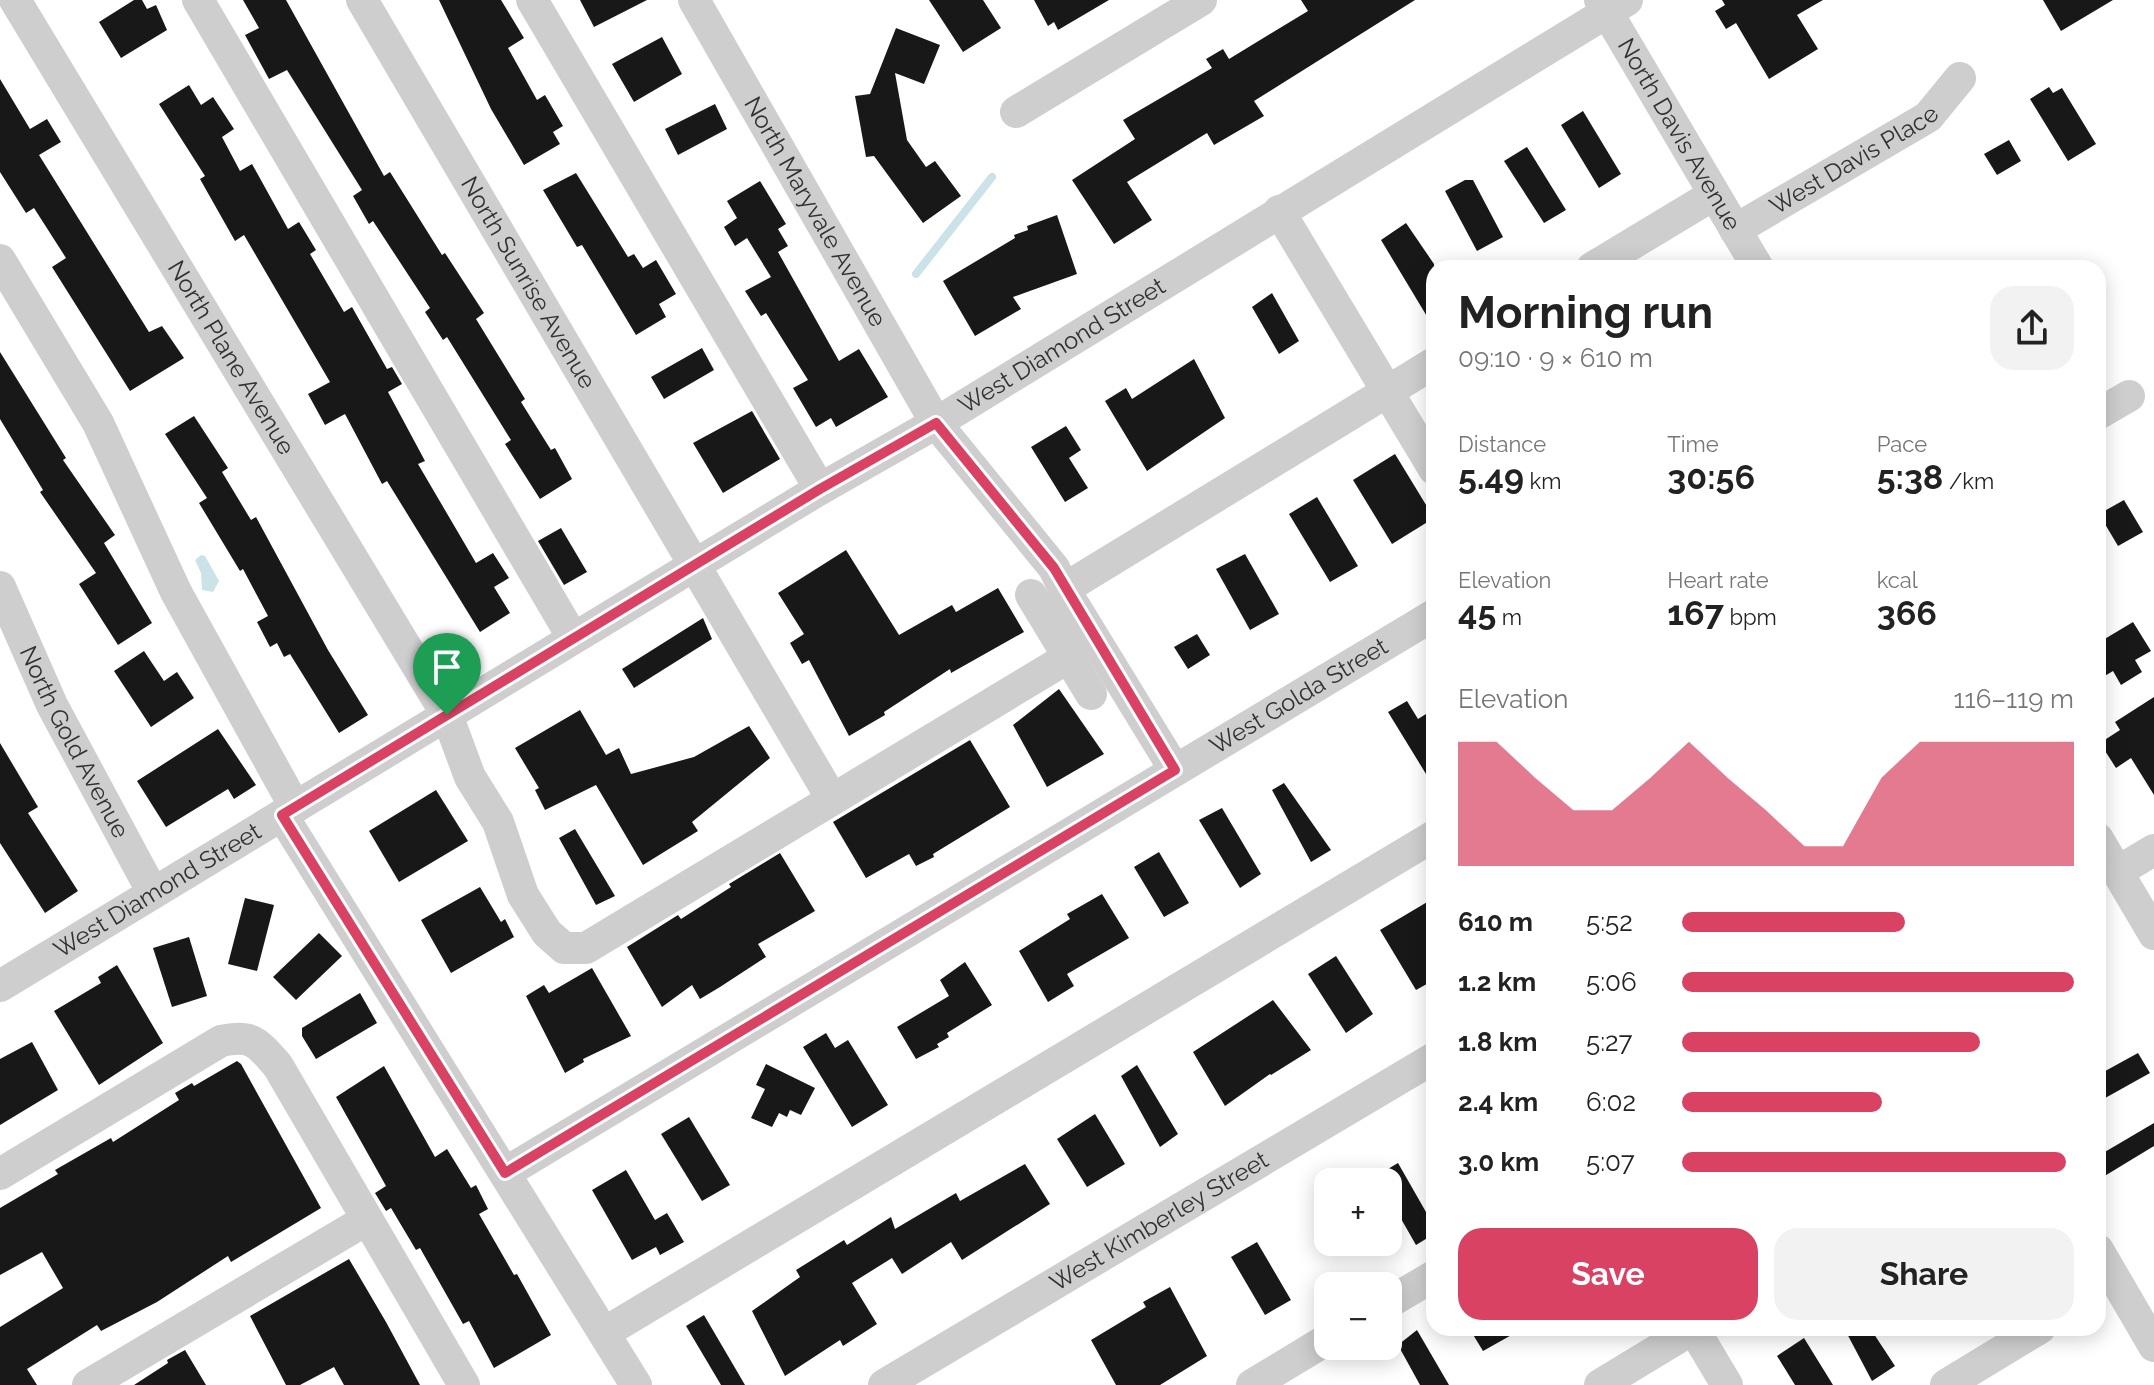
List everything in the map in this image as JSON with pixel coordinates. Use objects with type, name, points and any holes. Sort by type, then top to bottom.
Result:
[{"type":"street","name":"North Plane Avenue","points":[[15,0],[447,715],[470,777],[498,822],[523,895],[547,933],[564,948],[586,948],[832,799]]},
{"type":"street","points":[[198,0],[573,638]]},
{"type":"street","name":"North Sunrise Avenue","points":[[362,0],[832,799]]},
{"type":"street","points":[[532,0],[820,489]]},
{"type":"street","name":"North Maryvale Avenue","points":[[694,0],[936,423],[1054,568],[1175,770]]},
{"type":"street","points":[[1016,112],[1201,0]]},
{"type":"street","name":"West Diamond Street","points":[[0,986],[820,489],[936,423],[1611,4]]},
{"type":"street","name":"North Davis Avenue","points":[[1611,4],[1713,195],[1753,260]]},
{"type":"street","name":"West Davis Place","points":[[1735,230],[1928,117],[1960,78]]},
{"type":"street","points":[[1605,260],[1713,195]]},
{"type":"street","points":[[1279,211],[1426,455]]},
{"type":"street","points":[[0,260],[98,423],[176,592],[288,811],[636,1385]]},
{"type":"street","points":[[1064,589],[1426,368]]},
{"type":"street","points":[[2106,409],[2129,396]]},
{"type":"street","name":"North Gold Avenue","points":[[0,587],[52,705],[153,893]]},
{"type":"street","points":[[1031,595],[1091,694]]},
{"type":"street","name":"West Golda Street","points":[[505,1173],[1426,620]]},
{"type":"street","points":[[832,799],[1069,657]]},
{"type":"street","points":[[604,1333],[1426,841]]},
{"type":"street","points":[[2117,872],[2154,850]]},
{"type":"street","points":[[2106,853],[2154,934]]},
{"type":"street","points":[[0,1174],[221,1041],[241,1037],[261,1046],[278,1066],[464,1385]]},
{"type":"street","name":"West Kimberley Street","points":[[884,1385],[1426,1063]]},
{"type":"street","points":[[88,1385],[366,1220]]},
{"type":"street","points":[[1402,1295],[1426,1281]]},
{"type":"street","points":[[2107,1287],[2154,1346]]},
{"type":"street","points":[[1600,1385],[1680,1336]]},
{"type":"street","points":[[1698,1336],[1727,1385]]},
{"type":"street","points":[[1946,1385],[2027,1336]]},
{"type":"street","points":[[1252,1385],[1314,1347]]},
{"type":"water","points":[[201,555],[205,556],[219,581],[213,592],[202,590],[201,573],[195,560]]},
{"type":"building","points":[[134,0],[142,0],[147,9],[156,5],[167,30],[121,58],[99,22]]},
{"type":"building","points":[[243,0],[286,0],[384,176],[390,172],[442,255],[445,253],[484,313],[476,319],[525,399],[521,402],[551,450],[555,448],[572,479],[540,499],[505,444],[511,440],[447,337],[443,340],[425,312],[430,308],[373,221],[369,224],[353,196],[362,190],[287,70],[269,79],[245,35],[259,28]]},
{"type":"building","points":[[439,0],[501,0],[524,38],[508,48],[537,100],[545,95],[563,126],[553,132],[560,144],[524,165],[491,109]]},
{"type":"building","points":[[580,0],[647,0],[594,27]]},
{"type":"building","points":[[929,0],[983,0],[1001,28],[963,52]]},
{"type":"building","points":[[1034,0],[1109,0],[1058,30],[1054,22],[1048,26]]},
{"type":"building","points":[[1301,0],[1415,0],[1254,101],[1264,116],[1214,145],[1207,133],[1127,182],[1152,220],[1114,244],[1072,180],[1135,139],[1123,120],[1212,68],[1206,59],[1223,49],[1229,59],[1308,11]]},
{"type":"building","points":[[1722,0],[1823,0],[1797,15],[1818,49],[1769,79],[1736,23],[1726,29],[1715,11],[1725,5]]},
{"type":"building","points":[[2043,0],[2113,0],[2061,31]]},
{"type":"building","points":[[896,28],[940,45],[924,84],[895,73],[907,140],[926,167],[935,161],[961,196],[923,223],[874,156],[866,157],[855,96],[870,94]]},
{"type":"building","points":[[662,37],[682,74],[634,102],[612,64]]},
{"type":"building","points":[[0,79],[30,129],[47,119],[61,142],[39,155],[149,332],[162,326],[184,358],[130,391],[52,267],[66,258],[34,208],[26,213],[0,172]]},
{"type":"building","points":[[189,85],[201,105],[213,97],[234,129],[222,137],[240,171],[252,164],[288,229],[299,222],[316,250],[310,254],[344,312],[352,307],[387,369],[392,367],[402,384],[388,392],[425,461],[418,464],[476,563],[493,553],[509,578],[494,587],[510,613],[480,632],[387,481],[382,484],[345,414],[325,425],[308,394],[330,382],[244,235],[235,241],[200,179],[205,176],[159,104]]},
{"type":"building","points":[[2049,87],[2053,93],[2062,88],[2096,144],[2068,161],[2030,99]]},
{"type":"building","points":[[715,104],[727,129],[678,155],[665,129]]},
{"type":"building","points":[[1583,111],[1621,174],[1599,188],[1561,125]]},
{"type":"building","points":[[2009,140],[2021,161],[1997,175],[1984,154]]},
{"type":"building","points":[[1527,147],[1566,210],[1544,223],[1504,161]]},
{"type":"building","points":[[576,173],[628,257],[634,254],[643,268],[656,260],[676,294],[659,304],[666,317],[636,335],[582,245],[577,247],[543,190]]},
{"type":"building","points":[[1465,180],[1473,180],[1503,237],[1477,251],[1445,191]]},
{"type":"building","points":[[760,181],[786,224],[778,229],[788,246],[778,252],[839,361],[859,349],[888,397],[836,427],[831,418],[816,427],[793,388],[808,380],[766,313],[761,316],[745,291],[771,277],[747,238],[735,246],[724,227],[737,218],[727,201]]},
{"type":"building","points":[[1057,215],[1077,274],[1013,297],[1021,309],[975,336],[943,281],[1015,238],[1014,235],[1028,230],[1027,226]]},
{"type":"building","points":[[1406,223],[1431,260],[1426,260],[1426,315],[1381,240]]},
{"type":"building","points":[[1272,293],[1299,341],[1279,354],[1252,307]]},
{"type":"building","points":[[702,348],[714,370],[664,399],[651,377]]},
{"type":"building","points":[[0,352],[66,458],[63,460],[115,535],[104,543],[152,623],[118,645],[79,584],[96,573],[40,492],[43,490],[0,419]]},
{"type":"building","points":[[1194,359],[1225,418],[1147,471],[1105,401],[1126,388],[1132,399]]},
{"type":"building","points":[[752,411],[780,459],[723,493],[693,443]]},
{"type":"building","points":[[194,416],[228,468],[222,472],[251,520],[256,517],[328,650],[368,715],[339,733],[290,654],[284,657],[277,643],[270,647],[257,622],[268,616],[243,569],[240,571],[199,503],[207,498],[165,434]]},
{"type":"building","points":[[1066,426],[1081,450],[1069,458],[1088,488],[1065,502],[1031,447]]},
{"type":"building","points":[[1395,454],[1426,505],[1426,523],[1392,544],[1353,480]]},
{"type":"building","points":[[1317,497],[1358,566],[1330,582],[1289,514]]},
{"type":"building","points":[[2124,500],[2143,532],[2118,546],[2106,526],[2106,510]]},
{"type":"building","points":[[561,528],[587,572],[564,585],[538,541]]},
{"type":"building","points":[[846,550],[899,635],[952,605],[956,612],[998,588],[1024,632],[951,673],[950,669],[884,712],[885,715],[849,736],[809,660],[802,664],[790,643],[804,634],[778,593]]},
{"type":"building","points":[[1245,554],[1279,614],[1250,630],[1216,569]]},
{"type":"building","points":[[703,618],[712,639],[634,688],[622,669]]},
{"type":"building","points":[[2133,622],[2151,651],[2135,660],[2142,672],[2121,685],[2113,671],[2106,675],[2106,638]]},
{"type":"building","points":[[1197,634],[1210,655],[1188,669],[1174,647]]},
{"type":"building","points":[[144,651],[164,681],[177,672],[194,698],[151,727],[114,671]]},
{"type":"building","points":[[1059,689],[1104,754],[1047,787],[1013,725]]},
{"type":"building","points":[[2154,697],[2154,795],[2131,758],[2116,768],[2106,752],[2106,739],[2120,730],[2115,722]]},
{"type":"building","points":[[1407,701],[1418,719],[1426,714],[1426,774],[1388,712]]},
{"type":"building","points":[[580,710],[606,755],[619,748],[631,774],[694,757],[749,726],[770,758],[692,822],[698,831],[643,865],[596,785],[545,810],[535,790],[539,788],[515,748]]},
{"type":"building","points":[[218,729],[256,785],[234,799],[228,789],[166,827],[137,781]]},
{"type":"building","points":[[970,740],[1010,807],[916,866],[909,854],[866,878],[833,822]]},
{"type":"building","points":[[0,743],[38,807],[28,813],[78,891],[45,913],[0,843]]},
{"type":"building","points":[[1284,783],[1331,850],[1311,862],[1272,790]]},
{"type":"building","points":[[436,790],[468,841],[399,882],[369,831]]},
{"type":"building","points":[[1222,808],[1261,874],[1240,888],[1199,820]]},
{"type":"building","points":[[575,829],[615,896],[596,905],[559,838]]},
{"type":"building","points":[[1159,852],[1189,903],[1164,917],[1134,867]]},
{"type":"building","points":[[780,853],[815,911],[758,944],[766,957],[720,987],[700,999],[692,985],[662,1007],[627,947],[678,915],[681,919],[731,887],[729,884]]},
{"type":"building","points":[[480,887],[501,922],[505,919],[514,937],[451,973],[421,920]]},
{"type":"building","points":[[1102,894],[1129,938],[1067,974],[1074,986],[1048,1002],[1019,951],[1070,919],[1067,914]]},
{"type":"building","points":[[245,898],[274,905],[257,971],[228,964]]},
{"type":"building","points":[[1426,903],[1426,984],[1416,990],[1380,930]]},
{"type":"building","points":[[319,933],[342,956],[296,1000],[273,977]]},
{"type":"building","points":[[189,937],[207,996],[172,1007],[153,948]]},
{"type":"building","points":[[1336,956],[1373,1014],[1346,1033],[1308,974]]},
{"type":"building","points":[[965,962],[992,1005],[947,1033],[949,1037],[937,1044],[939,1047],[916,1059],[897,1027],[949,996],[940,980]]},
{"type":"building","points":[[117,965],[163,1043],[99,1085],[54,1011],[101,983],[98,977]]},
{"type":"building","points":[[592,968],[631,1036],[583,1059],[584,1062],[565,1073],[526,996],[544,985],[549,993]]},
{"type":"building","points":[[360,993],[377,1023],[316,1059],[302,1036],[302,1028]]},
{"type":"building","points":[[1273,1000],[1311,1050],[1225,1106],[1193,1052]]},
{"type":"building","points":[[826,1033],[835,1048],[848,1040],[888,1105],[852,1127],[803,1047]]},
{"type":"building","points":[[32,1042],[58,1090],[0,1125],[0,1059]]},
{"type":"building","points":[[2138,1053],[2150,1073],[2106,1098],[2106,1071]]},
{"type":"building","points":[[237,1061],[321,1208],[231,1262],[228,1256],[157,1302],[101,1331],[97,1325],[27,1369],[37,1385],[0,1385],[0,1327],[63,1288],[42,1252],[0,1275],[0,1208],[58,1174],[55,1170],[111,1138],[113,1142],[179,1100],[175,1093],[192,1083],[194,1086]]},
{"type":"building","points":[[766,1064],[815,1088],[801,1115],[790,1110],[787,1117],[779,1113],[772,1127],[751,1118],[765,1089],[756,1085]]},
{"type":"building","points":[[1137,1065],[1178,1134],[1160,1147],[1121,1076]]},
{"type":"building","points":[[384,1066],[435,1157],[447,1149],[471,1188],[476,1185],[488,1209],[479,1214],[551,1335],[494,1368],[469,1321],[463,1324],[420,1248],[416,1250],[391,1208],[386,1211],[375,1193],[386,1186],[336,1097]]},
{"type":"building","points":[[1095,1114],[1125,1164],[1087,1187],[1057,1139]]},
{"type":"building","points":[[689,1117],[730,1185],[702,1201],[661,1134]]},
{"type":"building","points":[[2154,1123],[2154,1146],[2106,1175],[2106,1151]]},
{"type":"building","points":[[1025,1164],[1050,1204],[962,1260],[951,1242],[902,1274],[892,1258],[852,1283],[877,1324],[843,1346],[840,1340],[785,1376],[752,1311],[800,1277],[796,1270],[844,1240],[847,1245],[891,1217],[895,1229],[956,1193],[960,1201]]},
{"type":"building","points":[[626,1170],[655,1220],[667,1213],[684,1242],[660,1255],[656,1247],[632,1260],[592,1190]]},
{"type":"building","points":[[1402,1170],[1426,1212],[1426,1239],[1416,1245],[1402,1220]]},
{"type":"building","points":[[1257,1242],[1291,1300],[1265,1315],[1231,1257]]},
{"type":"building","points":[[349,1259],[420,1385],[344,1385],[334,1367],[300,1385],[286,1385],[250,1316]]},
{"type":"building","points":[[1170,1287],[1207,1356],[1160,1385],[1116,1385],[1091,1340],[1146,1307],[1143,1302]]},
{"type":"building","points":[[704,1315],[745,1385],[721,1385],[686,1326]]},
{"type":"building","points":[[1417,1330],[1449,1385],[1420,1385],[1402,1352],[1402,1342]]},
{"type":"building","points":[[1474,1336],[1510,1336],[1483,1351]]},
{"type":"building","points":[[1848,1336],[1875,1336],[1895,1366],[1872,1381]]},
{"type":"building","points":[[1804,1338],[1833,1385],[1795,1385],[1777,1356]]},
{"type":"building","points":[[185,1350],[206,1385],[134,1385],[168,1363],[167,1360]]},
{"type":"waterway","points":[[916,274],[992,177]]},
{"type":"route","points":[[936,423],[1054,568],[1175,770],[505,1173],[282,815],[447,715],[820,489],[936,423]]}]
